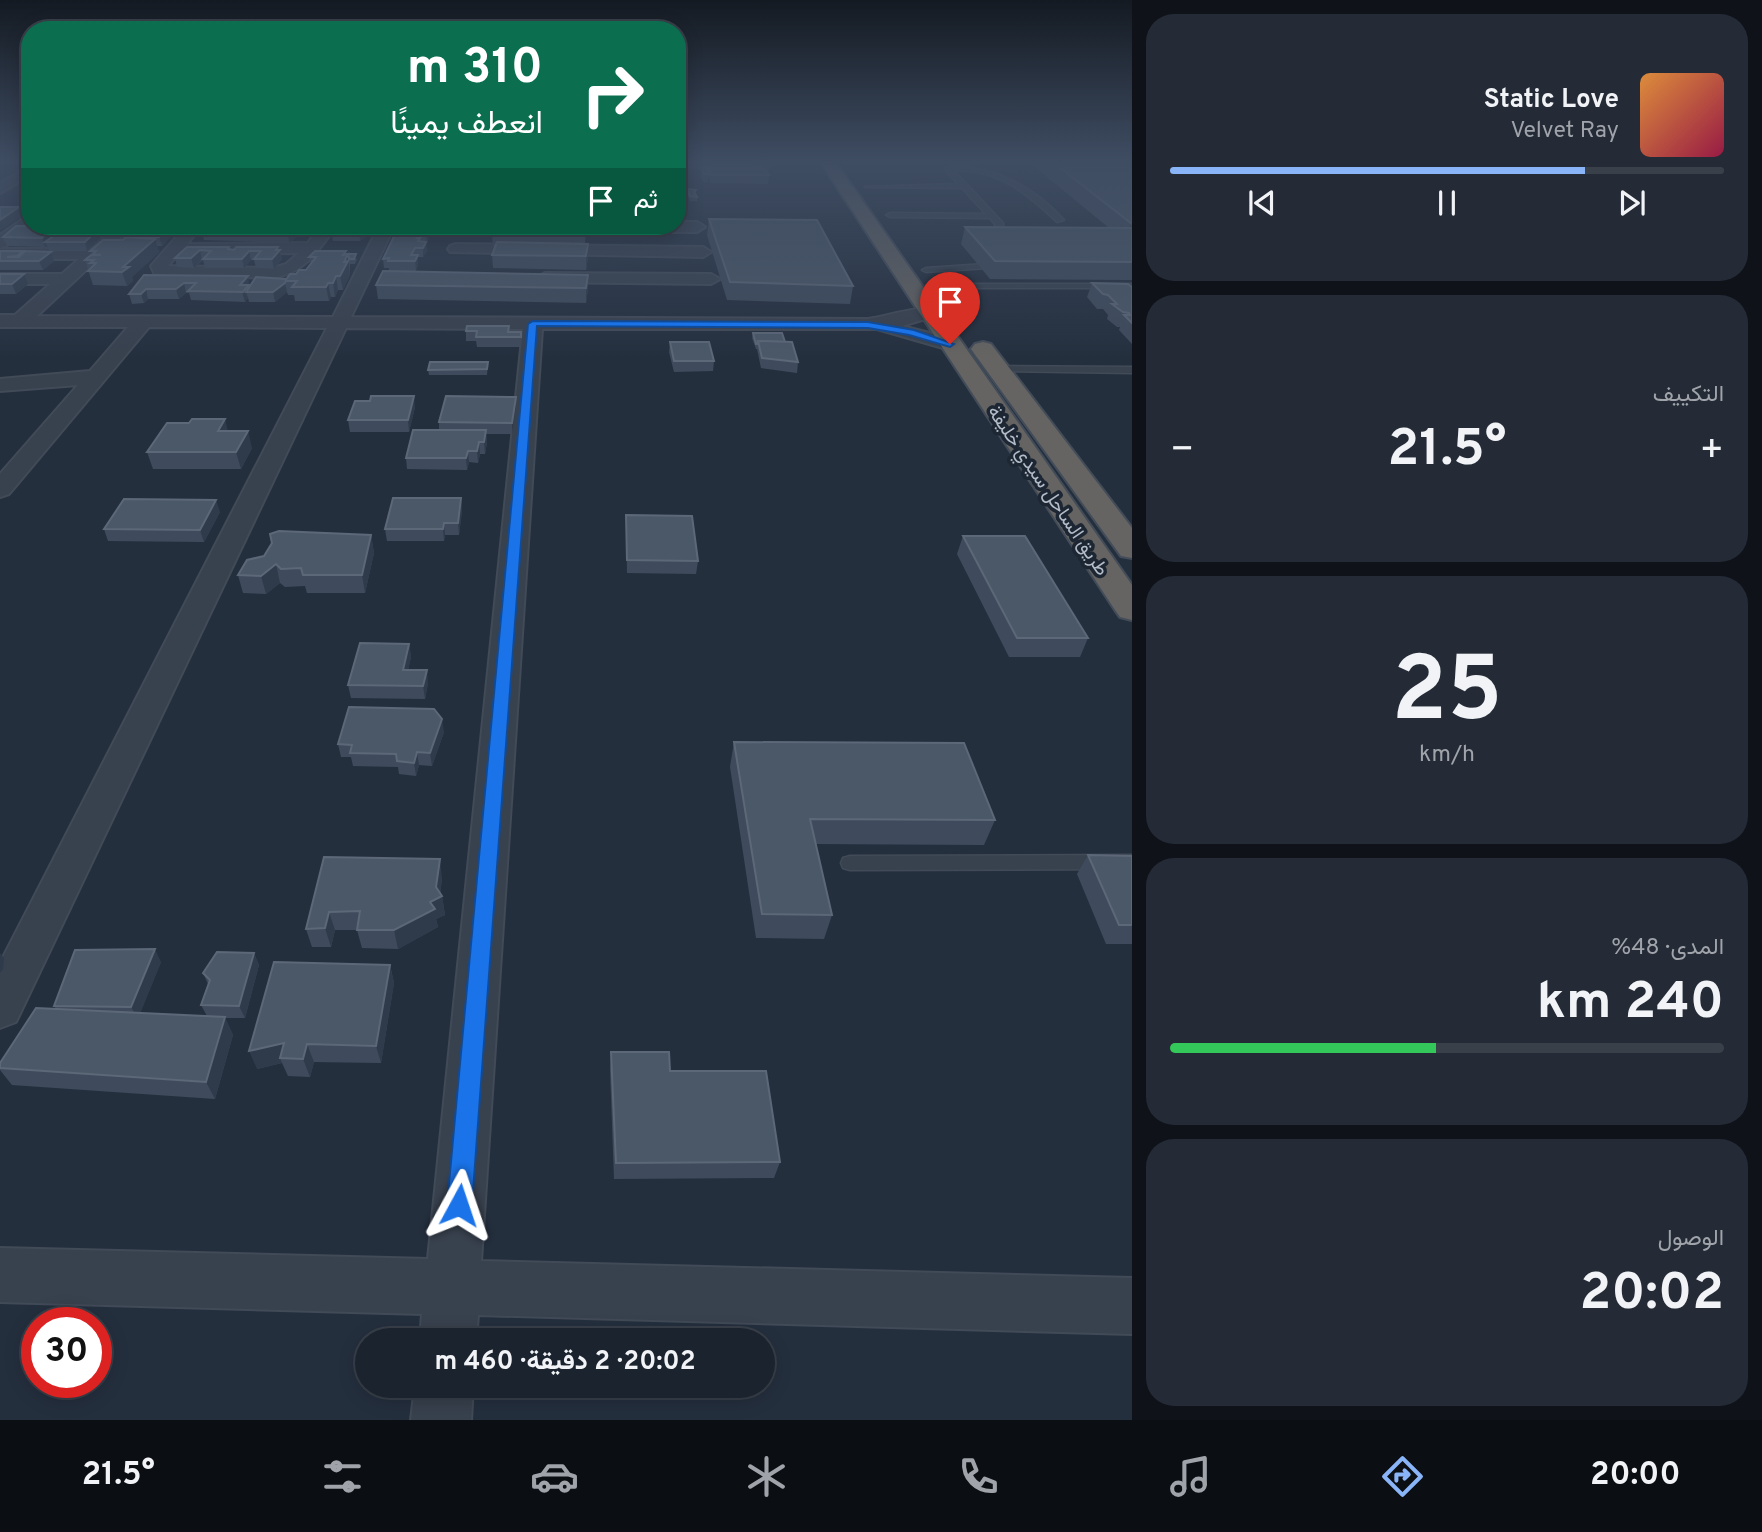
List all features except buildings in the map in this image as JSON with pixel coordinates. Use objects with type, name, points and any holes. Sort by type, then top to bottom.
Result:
[{"type":"highway","name":"طريق الساحل سيدي خليفة","points":[[870,226],[1132,610]]},
{"type":"highway","points":[[897,226],[931,278],[1132,550]]},
{"type":"street","points":[[0,243],[20,226]]},
{"type":"street","points":[[686,227],[697,227],[722,324]]},
{"type":"street","points":[[10,321],[65,279],[115,235]]},
{"type":"street","points":[[186,235],[159,266],[161,271],[281,272],[295,268],[321,235]]},
{"type":"street","points":[[0,1007],[338,322],[360,262],[380,235]]},
{"type":"street","points":[[451,267],[460,235]]},
{"type":"street","points":[[0,254],[123,249]]},
{"type":"street","points":[[148,249],[309,251],[360,262]]},
{"type":"street","points":[[456,249],[703,251]]},
{"type":"street","points":[[531,277],[714,291]]},
{"type":"street","points":[[0,279],[65,279]]},
{"type":"street","points":[[868,325],[901,320],[928,312]]},
{"type":"street","points":[[10,321],[868,325],[911,332],[950,344]]},
{"type":"street","points":[[0,489],[143,322]]},
{"type":"street","points":[[449,1328],[533,324]]},
{"type":"street","points":[[0,385],[96,377]]},
{"type":"street","points":[[0,1275],[1132,1306]]},
{"type":"street","points":[[441,1420],[443,1398]]},
{"type":"lane","points":[[931,278],[1009,265]]},
{"type":"lane","points":[[931,278],[1132,286]]},
{"type":"lane","points":[[997,368],[1132,370]]},
{"type":"lane","points":[[850,863],[1132,862]]},
{"type":"route","points":[[459,1205],[533,324],[868,325],[911,332],[950,344]]}]
